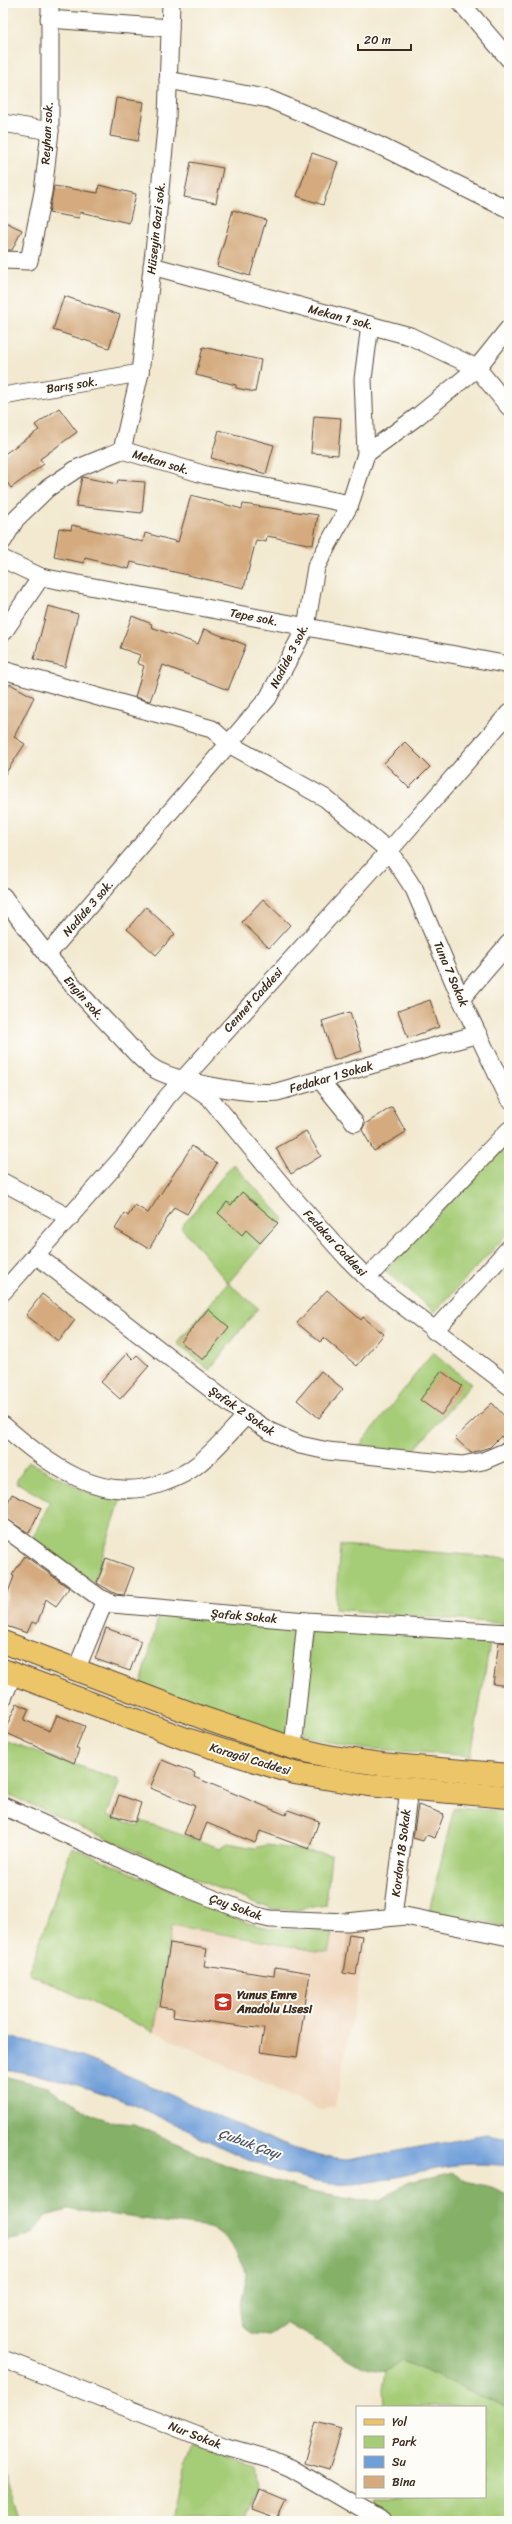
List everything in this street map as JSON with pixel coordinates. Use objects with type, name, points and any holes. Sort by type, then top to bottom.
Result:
[{"type":"main road","points":[[3,1642],[206,1719],[293,1748],[332,1757],[381,1764],[509,1775]]},
{"type":"main road","name":"Karagöl Caddesi","points":[[8,1672],[186,1739],[266,1766],[334,1780],[409,1790],[509,1797]]},
{"type":"street","name":"Hüseyin Gazi sok.","points":[[122,450],[140,374],[152,266],[167,117],[171,3]]},
{"type":"street","points":[[461,3],[509,59]]},
{"type":"street","points":[[50,11],[170,28]]},
{"type":"street","name":"Reyhan sok.","points":[[3,260],[29,261],[43,192],[50,131],[50,11]]},
{"type":"street","points":[[168,80],[269,99],[378,145],[509,210]]},
{"type":"street","points":[[3,123],[50,131]]},
{"type":"street","name":"Mekan 1 sok.","points":[[152,266],[410,336],[477,368],[509,407]]},
{"type":"street","points":[[366,454],[363,379],[370,325]]},
{"type":"street","points":[[366,454],[418,416],[477,368],[509,328]]},
{"type":"street","name":"Barış sok.","points":[[3,396],[140,374]]},
{"type":"street","name":"Mekan sok.","points":[[3,541],[16,519],[48,488],[78,468],[122,450],[206,475],[350,504]]},
{"type":"street","name":"Nadide 3 sok.","points":[[47,955],[268,698],[306,627],[316,567],[350,504],[366,454]]},
{"type":"street","name":"Tepe sok.","points":[[3,559],[41,577],[509,665]]},
{"type":"street","points":[[3,633],[41,577]]},
{"type":"street","name":"Tuna 7 Sokak","points":[[3,670],[212,729],[229,744],[325,798],[389,851],[414,889],[461,1000],[509,1099]]},
{"type":"street","name":"Cennet Caddesi","points":[[3,1292],[37,1256],[127,1152],[167,1097],[389,851],[509,713]]},
{"type":"street","name":"Engin sok.","points":[[3,896],[30,935],[98,1014],[151,1067],[183,1079]]},
{"type":"street","points":[[461,1000],[509,943]]},
{"type":"street","name":"Fedakar 1 Sokak","points":[[183,1079],[255,1094],[277,1092],[478,1034]]},
{"type":"street","name":"Fedakar Caddesi","points":[[183,1079],[209,1097],[281,1184],[346,1258],[367,1278],[434,1331],[509,1386]]},
{"type":"street","points":[[320,1080],[355,1123]]},
{"type":"street","points":[[367,1278],[509,1130]]},
{"type":"street","points":[[3,1182],[70,1218]]},
{"type":"street","points":[[434,1331],[509,1248]]},
{"type":"street","name":"Şafak 2 Sokak","points":[[37,1256],[246,1416],[282,1438],[300,1445],[328,1452],[462,1465],[484,1461],[509,1450]]},
{"type":"street","points":[[3,1425],[40,1457],[60,1470],[107,1489],[134,1490],[154,1486],[179,1477],[196,1466],[246,1416]]},
{"type":"street","name":"Şafak Sokak","points":[[3,1527],[105,1600],[127,1607],[306,1621],[509,1633]]},
{"type":"street","points":[[76,1670],[105,1600]]},
{"type":"street","points":[[293,1748],[306,1621]]},
{"type":"street","points":[[3,1698],[8,1672]]},
{"type":"street","name":"Kordon 18 Sokak","points":[[393,1916],[409,1790]]},
{"type":"street","name":"Çay Sokak","points":[[3,1806],[172,1882],[258,1916],[270,1919],[347,1922],[393,1916],[423,1918],[509,1937]]},
{"type":"street","name":"Nur Sokak","points":[[3,2359],[226,2447],[272,2460],[298,2472],[382,2521]]},
{"type":"shaded area","name":"Yunus Emre Anadolu Lisesi","points":[[72,1847],[247,1923],[270,1928],[369,1931],[335,2106],[321,2110],[29,1973]]},
{"type":"green space","points":[[509,1139],[509,1232],[435,1312],[385,1271]]},
{"type":"green space","points":[[233,1164],[284,1219],[228,1283],[181,1227]]},
{"type":"green space","points":[[228,1283],[258,1308],[209,1370],[177,1343]]},
{"type":"green space","points":[[433,1352],[471,1384],[410,1455],[358,1448]]},
{"type":"green space","points":[[28,1461],[86,1492],[121,1498],[94,1583],[32,1539],[50,1502],[16,1482]]},
{"type":"green space","points":[[340,1545],[509,1558],[509,1624],[335,1609]]},
{"type":"green space","points":[[159,1615],[298,1628],[288,1737],[141,1684]]},
{"type":"green space","points":[[311,1626],[491,1637],[471,1756],[348,1747],[302,1735]]},
{"type":"green space","points":[[3,1740],[120,1780],[107,1815],[138,1826],[141,1821],[220,1848],[228,1843],[254,1848],[267,1845],[331,1855],[326,1905],[293,1910],[272,1909],[210,1885],[3,1792]]},
{"type":"green space","points":[[454,1808],[509,1811],[509,1926],[429,1911]]},
{"type":"green space","points":[[72,1847],[247,1923],[270,1928],[332,1932],[328,1953],[172,1925],[154,2032],[29,1973]]},
{"type":"green space","points":[[3,2076],[48,2087],[91,2114],[112,2122],[134,2124],[228,2166],[312,2192],[361,2201],[380,2200],[409,2182],[453,2172],[465,2181],[487,2186],[509,2196],[509,2410],[431,2372],[402,2360],[386,2372],[362,2367],[286,2323],[269,2335],[251,2333],[241,2321],[240,2313],[247,2272],[229,2242],[218,2232],[209,2228],[68,2210],[45,2216],[33,2233],[24,2237],[3,2241]]},
{"type":"green space","points":[[402,2360],[431,2372],[509,2410],[509,2521],[397,2521],[373,2505],[374,2498],[486,2498],[486,2406],[384,2406],[383,2388],[386,2372]]},
{"type":"green space","points":[[195,2446],[254,2463],[257,2486],[245,2521],[174,2521],[185,2468]]},
{"type":"green space","points":[[3,2469],[19,2519],[26,2521],[3,2521]]},
{"type":"water","name":"Çubuk Çayı","points":[[3,2036],[68,2052],[130,2076],[221,2118],[310,2153],[334,2159],[347,2160],[486,2135],[509,2139],[509,2166],[479,2164],[456,2165],[384,2180],[351,2184],[317,2182],[293,2176],[247,2159],[157,2115],[118,2099],[53,2079],[3,2069]]},
{"type":"building","points":[[116,98],[144,102],[138,141],[110,136]]},
{"type":"building","points":[[312,153],[338,162],[323,205],[297,196]]},
{"type":"building","points":[[191,162],[223,168],[216,203],[184,197]]},
{"type":"building","points":[[99,185],[136,194],[129,223],[80,212],[79,218],[49,213],[54,186],[98,193]]},
{"type":"building","points":[[233,210],[266,220],[250,276],[217,266]]},
{"type":"building","points":[[3,221],[22,230],[12,250],[3,250]]},
{"type":"building","points":[[64,296],[120,315],[109,348],[53,330]]},
{"type":"building","points":[[203,347],[261,360],[255,392],[236,388],[236,385],[196,375]]},
{"type":"building","points":[[59,408],[77,432],[40,459],[44,464],[11,488],[3,477],[3,455],[39,430],[35,425]]},
{"type":"building","points":[[314,416],[341,418],[338,455],[311,453]]},
{"type":"building","points":[[219,430],[274,445],[266,474],[211,458]]},
{"type":"building","points":[[82,477],[117,484],[118,480],[145,482],[142,513],[76,506]]},
{"type":"building","points":[[191,495],[242,509],[243,504],[318,515],[313,545],[267,536],[266,542],[256,540],[244,588],[131,562],[129,569],[85,558],[84,563],[54,557],[59,528],[71,530],[72,525],[143,542],[145,533],[178,542]]},
{"type":"building","points":[[48,606],[78,614],[65,667],[34,659]]},
{"type":"building","points":[[132,616],[152,624],[151,627],[198,644],[204,629],[246,645],[228,690],[163,665],[150,701],[135,697],[144,666],[137,663],[140,655],[120,648]]},
{"type":"building","points":[[10,684],[34,697],[14,737],[25,744],[3,777],[3,696]]},
{"type":"building","points":[[405,742],[430,767],[409,788],[384,763]]},
{"type":"building","points":[[263,899],[290,925],[269,948],[242,922]]},
{"type":"building","points":[[146,907],[175,934],[156,955],[127,929]]},
{"type":"building","points":[[430,1000],[439,1027],[408,1038],[398,1011]]},
{"type":"building","points":[[350,1012],[362,1051],[334,1060],[322,1021]]},
{"type":"building","points":[[392,1107],[406,1132],[374,1151],[362,1130],[365,1124]]},
{"type":"building","points":[[306,1131],[321,1156],[291,1174],[276,1148]]},
{"type":"building","points":[[192,1146],[217,1163],[187,1214],[174,1207],[149,1249],[115,1229],[125,1213],[128,1216],[135,1205],[148,1213]]},
{"type":"building","points":[[242,1192],[278,1223],[260,1243],[246,1230],[242,1235],[218,1213],[227,1202],[231,1205]]},
{"type":"building","points":[[327,1290],[361,1320],[363,1317],[384,1334],[357,1366],[324,1338],[320,1342],[297,1323]]},
{"type":"building","points":[[42,1294],[75,1320],[59,1341],[26,1315]]},
{"type":"building","points":[[208,1309],[229,1327],[203,1360],[181,1342]]},
{"type":"building","points":[[127,1353],[133,1359],[137,1355],[149,1366],[120,1399],[101,1382]]},
{"type":"building","points":[[321,1371],[343,1389],[319,1418],[297,1400]]},
{"type":"building","points":[[441,1371],[462,1386],[441,1415],[420,1400]]},
{"type":"building","points":[[492,1403],[509,1421],[509,1440],[506,1441],[501,1436],[490,1447],[471,1453],[455,1438]]},
{"type":"building","points":[[12,1494],[41,1508],[29,1533],[3,1517],[3,1512]]},
{"type":"building","points":[[25,1556],[69,1588],[56,1606],[46,1599],[37,1624],[32,1622],[27,1633],[3,1625],[3,1607],[14,1576],[12,1575]]},
{"type":"building","points":[[106,1558],[134,1568],[124,1595],[116,1594],[97,1583]]},
{"type":"building","points":[[106,1628],[141,1641],[130,1671],[95,1659]]},
{"type":"building","points":[[499,1642],[509,1643],[509,1686],[493,1684]]},
{"type":"building","points":[[17,1703],[29,1709],[24,1720],[50,1731],[57,1715],[85,1726],[76,1748],[79,1750],[74,1763],[4,1732]]},
{"type":"building","points":[[162,1760],[195,1773],[194,1777],[286,1815],[288,1810],[319,1821],[309,1849],[260,1831],[255,1843],[207,1823],[200,1840],[184,1834],[195,1806],[150,1788]]},
{"type":"building","points":[[119,1795],[141,1803],[135,1822],[112,1815]]},
{"type":"building","points":[[418,1805],[444,1814],[435,1838],[426,1835],[423,1841],[413,1838]]},
{"type":"building","points":[[349,1934],[362,1936],[356,1975],[343,1973]]},
{"type":"building","points":[[170,1943],[207,1949],[204,1966],[274,1976],[275,1967],[310,1973],[297,2057],[260,2052],[264,2029],[173,2017],[174,2009],[160,2007]]},
{"type":"building","points":[[316,2422],[342,2429],[329,2470],[305,2463]]},
{"type":"building","points":[[260,2489],[286,2500],[277,2519],[252,2510]]},
{"type":"place","name":"Yunus Emre Anadolu Lisesi","points":[[223,2002]]}]
